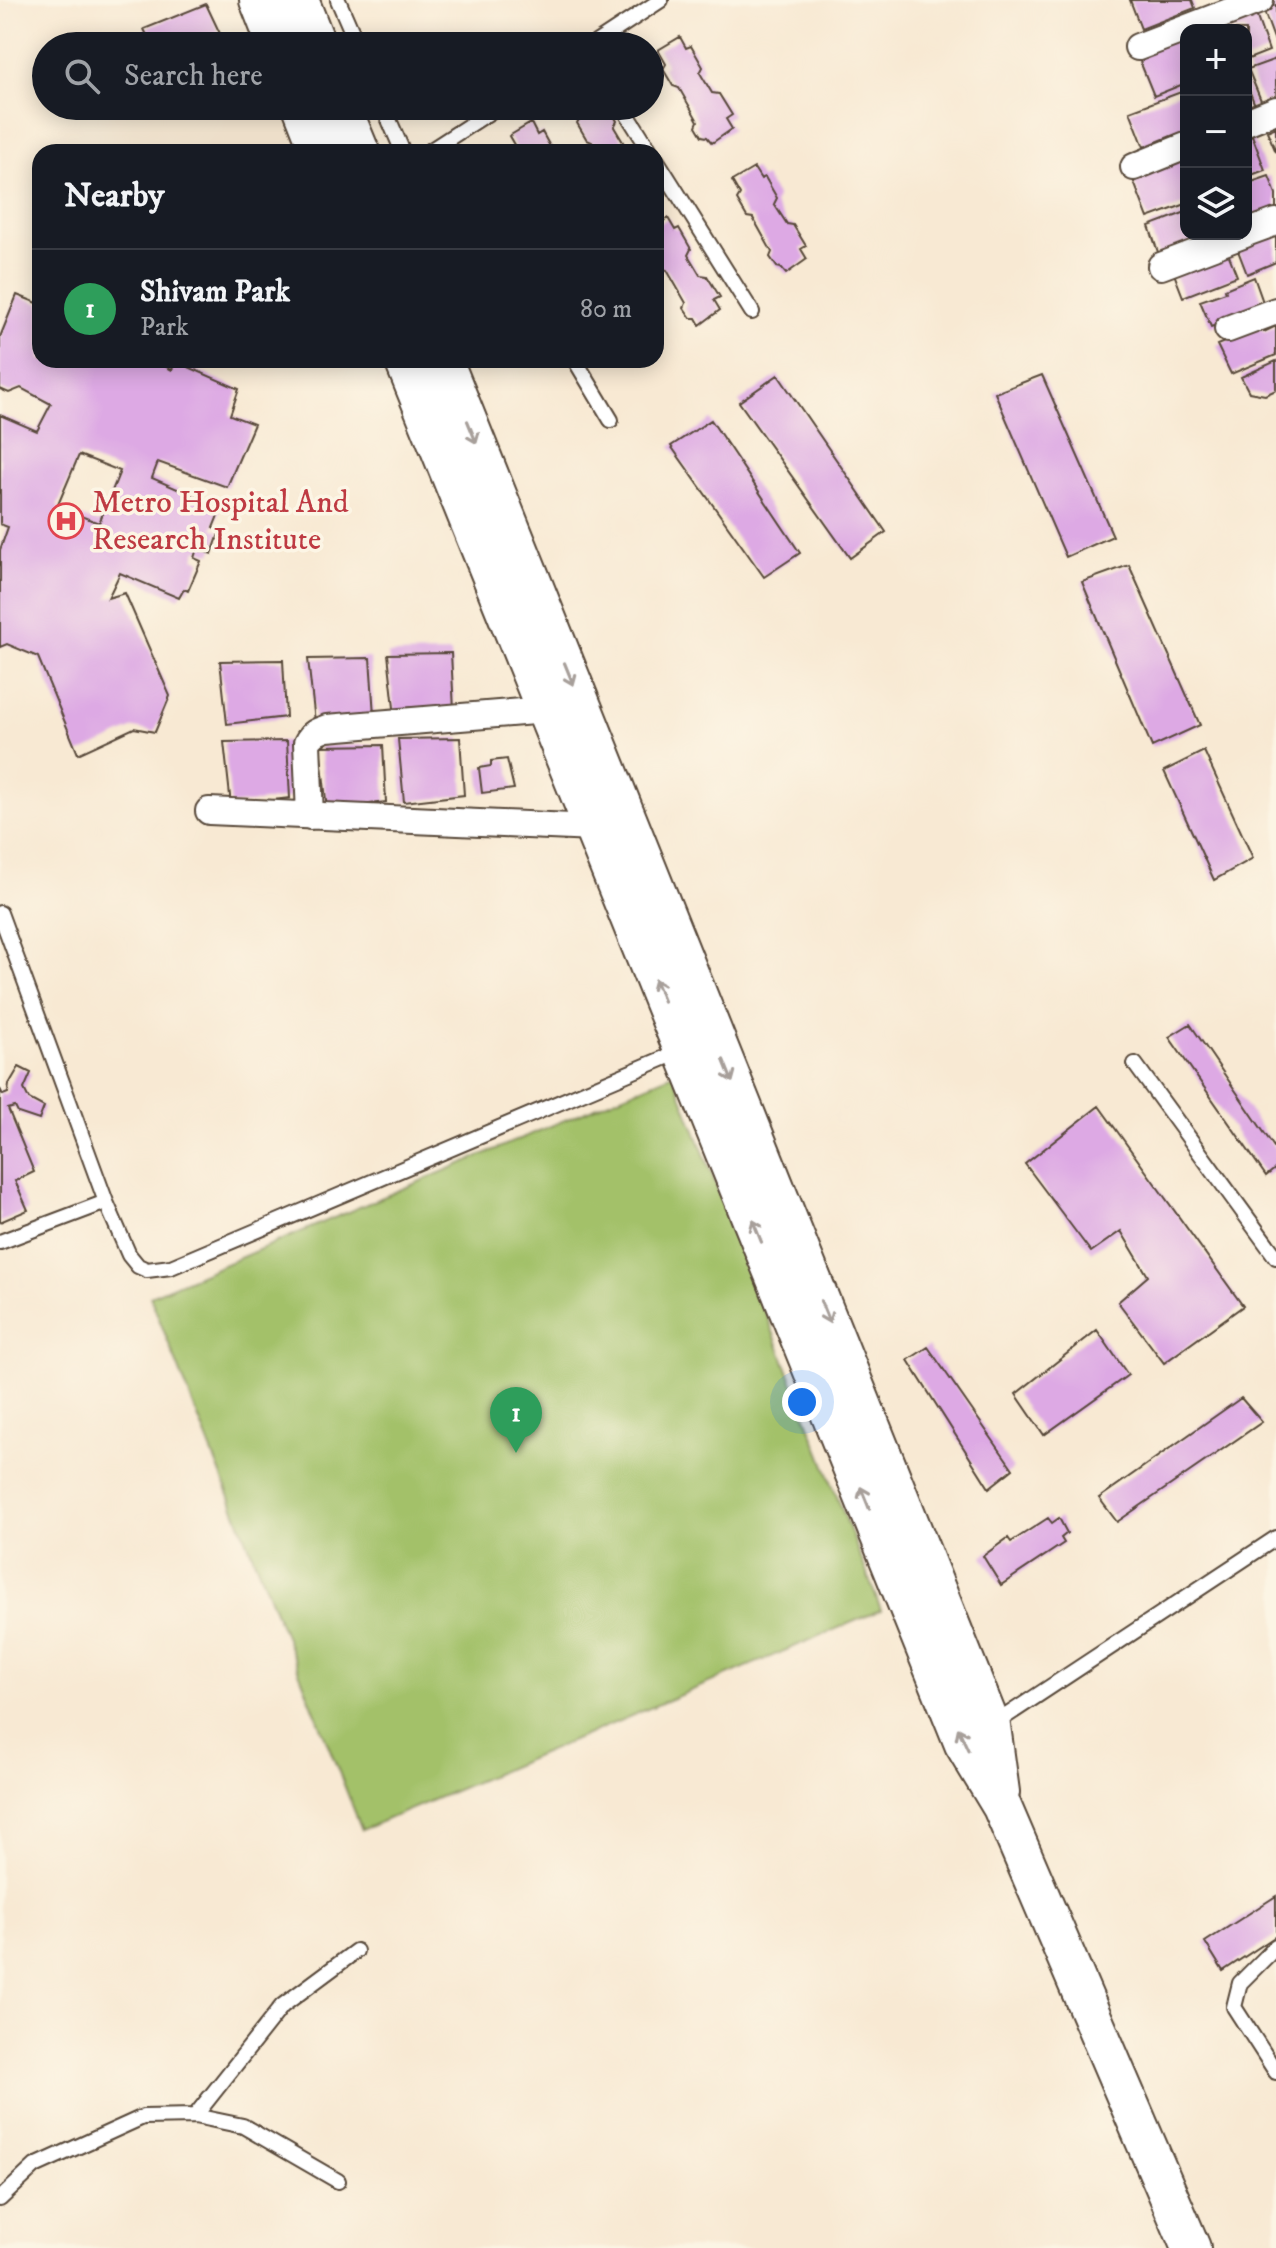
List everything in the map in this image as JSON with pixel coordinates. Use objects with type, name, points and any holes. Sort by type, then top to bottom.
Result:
[{"type":"street","points":[[259,0],[272,32]]},
{"type":"street","points":[[299,0],[312,32]]},
{"type":"street","points":[[1138,47],[1260,0]]},
{"type":"street","points":[[1252,120],[1276,110]]},
{"type":"street","points":[[307,120],[317,144]]},
{"type":"street","points":[[347,120],[357,144]]},
{"type":"street","points":[[1134,167],[1180,148]]},
{"type":"street","points":[[1252,231],[1276,222]]},
{"type":"street","points":[[1161,266],[1229,240]]},
{"type":"street","points":[[1228,329],[1276,311]]},
{"type":"street","points":[[407,368],[683,1050],[788,1264],[991,1726],[1002,1807]]},
{"type":"street","points":[[446,368],[788,1264],[964,1744],[1002,1807],[1191,2248]]},
{"type":"street","points":[[310,816],[307,743],[317,731],[546,710]]},
{"type":"street","points":[[209,811],[594,828]]},
{"type":"lane","points":[[338,0],[352,32]]},
{"type":"lane","points":[[612,32],[661,0]]},
{"type":"lane","points":[[389,120],[400,144]]},
{"type":"lane","points":[[450,144],[481,120]]},
{"type":"lane","points":[[631,120],[646,144]]},
{"type":"lane","points":[[664,172],[752,312]]},
{"type":"lane","points":[[580,368],[611,420]]},
{"type":"lane","points":[[0,913],[106,1202],[129,1255],[138,1266],[147,1270],[171,1267],[683,1050]]},
{"type":"lane","points":[[1135,1064],[1276,1257]]},
{"type":"lane","points":[[0,1242],[106,1202]]},
{"type":"lane","points":[[991,1726],[1276,1538]]},
{"type":"lane","points":[[1276,1947],[1240,1983],[1234,2007],[1276,2072]]},
{"type":"lane","points":[[195,2116],[282,2006],[356,1951]]},
{"type":"lane","points":[[0,2199],[35,2166],[143,2117],[195,2116],[243,2126],[338,2181]]},
{"type":"green space","points":[[673,1074],[881,1610],[362,1830],[150,1296]]},
{"type":"building","points":[[1130,0],[1192,0],[1195,8],[1141,29]]},
{"type":"building","points":[[206,4],[219,32],[145,32],[144,29]]},
{"type":"building","points":[[1276,5],[1276,44],[1263,9]]},
{"type":"building","points":[[1254,9],[1269,51],[1252,58],[1252,24],[1215,24]]},
{"type":"building","points":[[680,37],[686,48],[691,46],[703,67],[700,73],[712,93],[719,94],[732,115],[726,119],[732,129],[712,143],[702,136],[696,126],[698,121],[679,88],[673,86],[664,71],[664,46]]},
{"type":"building","points":[[1180,38],[1180,85],[1154,96],[1137,54]]},
{"type":"building","points":[[1276,59],[1276,99],[1262,103],[1252,79],[1252,68]]},
{"type":"building","points":[[1180,92],[1180,132],[1144,147],[1130,111]]},
{"type":"building","points":[[579,120],[616,120],[614,127],[624,144],[593,144],[587,140],[577,123]]},
{"type":"building","points":[[531,123],[537,135],[542,132],[549,144],[514,144],[509,136]]},
{"type":"building","points":[[1276,127],[1276,152],[1267,131]]},
{"type":"building","points":[[1252,135],[1265,170],[1252,175]]},
{"type":"building","points":[[1180,158],[1180,206],[1148,218],[1132,177]]},
{"type":"building","points":[[754,168],[761,179],[765,177],[777,198],[774,204],[806,246],[801,249],[807,259],[786,274],[770,257],[772,252],[753,218],[747,217],[737,200],[740,195],[732,181]]},
{"type":"building","points":[[1269,176],[1276,194],[1276,209],[1252,218],[1252,182]]},
{"type":"building","points":[[1180,214],[1180,240],[1200,240],[1160,258],[1149,226]]},
{"type":"building","points":[[668,218],[675,230],[679,228],[691,249],[688,255],[700,275],[707,276],[720,297],[714,300],[720,310],[700,325],[684,308],[686,303],[664,269],[664,221]]},
{"type":"building","points":[[1276,230],[1276,262],[1247,274],[1237,248]]},
{"type":"building","points":[[1226,248],[1237,276],[1183,297],[1173,271]]},
{"type":"building","points":[[1254,277],[1264,305],[1211,327],[1200,301]]},
{"type":"building","points":[[17,295],[32,301],[32,368],[191,368],[239,389],[230,415],[254,424],[227,487],[158,462],[152,478],[221,508],[213,528],[220,531],[212,554],[197,549],[194,558],[201,561],[188,591],[184,589],[179,598],[120,573],[108,598],[125,593],[170,696],[155,732],[134,728],[78,754],[38,657],[7,644],[0,647],[0,550],[8,527],[0,524],[0,415],[37,431],[51,404],[21,388],[9,393],[0,389],[0,337]],"holes":[[[79,455],[120,471],[99,523],[57,507]]]},
{"type":"building","points":[[1276,326],[1276,355],[1231,374],[1217,345],[1261,327],[1264,332]]},
{"type":"building","points":[[1276,361],[1276,390],[1265,395],[1249,392],[1241,377]]},
{"type":"building","points":[[778,375],[886,532],[850,558],[739,402]]},
{"type":"building","points":[[1042,375],[1113,536],[1066,557],[995,393]]},
{"type":"building","points":[[711,420],[800,553],[764,577],[671,446]]},
{"type":"building","points":[[1129,565],[1200,725],[1152,747],[1082,582]]},
{"type":"building","points":[[451,653],[454,710],[395,717],[388,654]]},
{"type":"building","points":[[370,658],[374,715],[315,722],[308,659]]},
{"type":"building","points":[[283,660],[286,717],[227,724],[220,661]]},
{"type":"building","points":[[460,738],[464,795],[404,802],[398,739]]},
{"type":"building","points":[[287,741],[290,798],[231,805],[224,742]]},
{"type":"building","points":[[383,745],[386,802],[327,809],[320,746]]},
{"type":"building","points":[[1204,751],[1253,858],[1214,880],[1164,771]]},
{"type":"building","points":[[507,759],[514,789],[482,793],[479,768],[491,766],[491,761]]},
{"type":"building","points":[[1190,1024],[1276,1150],[1276,1168],[1266,1176],[1169,1037]]},
{"type":"building","points":[[19,1067],[31,1073],[24,1089],[29,1099],[44,1107],[39,1120],[18,1113],[15,1107],[8,1109],[34,1172],[15,1181],[28,1210],[0,1222],[0,1089],[3,1095],[8,1093],[9,1084]]},
{"type":"building","points":[[1099,1106],[1243,1306],[1164,1363],[1118,1302],[1148,1276],[1121,1231],[1091,1252],[1025,1164]]},
{"type":"building","points":[[1097,1330],[1128,1375],[1044,1435],[1016,1394]]},
{"type":"building","points":[[928,1347],[1013,1469],[989,1488],[908,1360]]},
{"type":"building","points":[[1241,1398],[1262,1422],[1117,1522],[1099,1498]]},
{"type":"building","points":[[1048,1518],[1052,1523],[1059,1518],[1067,1533],[1061,1538],[1064,1543],[1001,1585],[983,1556],[1008,1538],[1011,1542]]},
{"type":"building","points":[[1276,1896],[1276,1936],[1223,1971],[1205,1942]]},
{"type":"place","name":"Metro Hospital And Research Institute","points":[[66,521]]},
{"type":"place","name":"Shivam Park","points":[[516,1453]]}]
